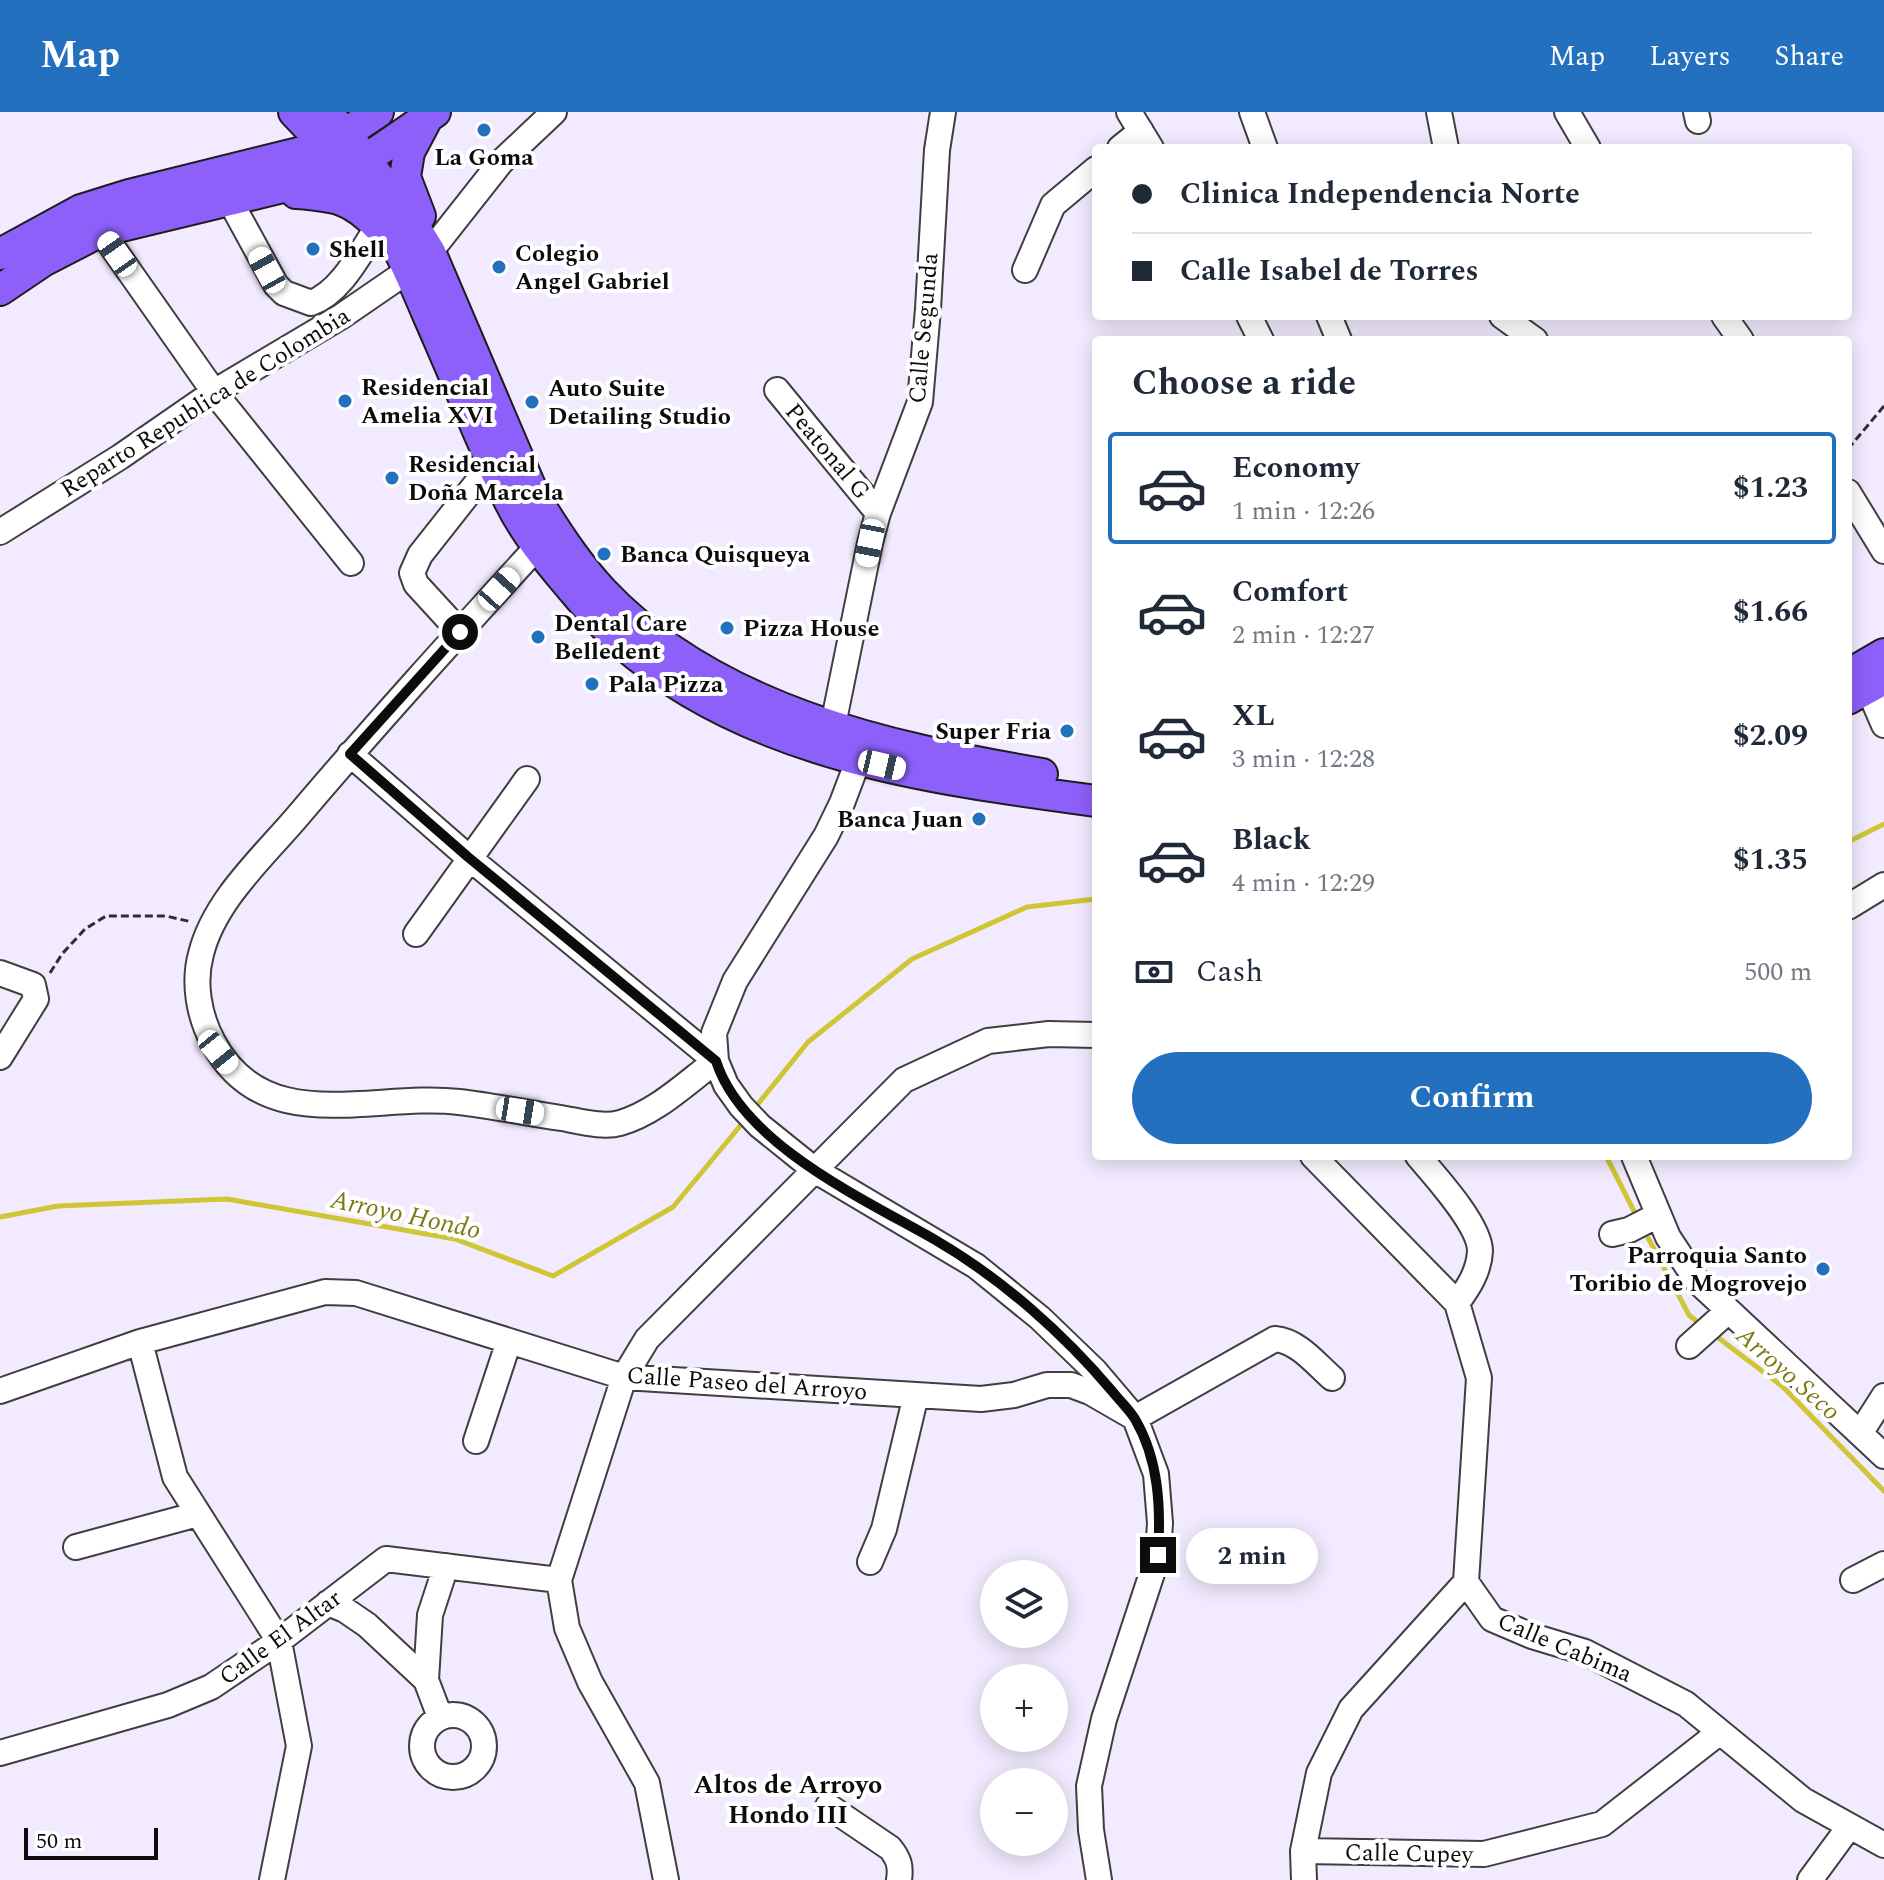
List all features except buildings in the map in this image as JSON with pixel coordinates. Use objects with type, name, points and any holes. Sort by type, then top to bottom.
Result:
[{"type":"main road","points":[[242,167],[261,159],[280,142],[284,128],[282,112]]},
{"type":"main road","points":[[294,112],[345,147],[406,213],[413,260],[535,498],[547,540],[588,608],[621,642],[688,691],[768,731],[863,748],[933,753],[995,766],[1092,779]]},
{"type":"main road","points":[[325,112],[345,147]]},
{"type":"main road","points":[[0,254],[81,210],[129,195],[242,167],[345,147],[375,112]]},
{"type":"main road","points":[[0,290],[43,261],[101,231],[262,191],[345,147],[432,115]]},
{"type":"main road","points":[[413,260],[419,212],[405,177],[409,152],[432,115]]},
{"type":"main road","points":[[262,191],[333,196],[353,203],[413,260]]},
{"type":"main road","points":[[547,540],[661,642],[737,688],[777,706],[833,725],[863,748],[926,776],[1092,800]]},
{"type":"street","name":"Reparto Republica de Colombia","points":[[0,532],[120,457],[214,392],[342,316],[413,260],[501,162],[554,112]]},
{"type":"street","name":"Calle Segunda","points":[[833,725],[878,513],[920,402],[937,150],[943,112]]},
{"type":"street","points":[[1252,112],[1264,144]]},
{"type":"street","points":[[1439,112],[1445,144]]},
{"type":"street","points":[[1567,112],[1586,144]]},
{"type":"street","points":[[1124,144],[1140,130]]},
{"type":"street","points":[[1025,270],[1053,205],[1092,172]]},
{"type":"street","points":[[229,199],[276,285],[284,293],[311,303],[321,299],[340,281],[378,226]]},
{"type":"street","points":[[101,231],[214,392],[351,563]]},
{"type":"street","points":[[1513,320],[1531,336]]},
{"type":"street","name":"Peatonal G","points":[[777,390],[878,513]]},
{"type":"street","points":[[460,632],[416,584],[412,573],[420,555],[476,484]]},
{"type":"street","points":[[1852,499],[1884,551]]},
{"type":"street","points":[[547,540],[350,754],[233,892],[211,928],[200,956],[197,982],[206,1030],[218,1052],[253,1087],[294,1104],[318,1107],[390,1101],[456,1102],[593,1124],[617,1124],[638,1117],[716,1061]]},
{"type":"street","points":[[1865,677],[1884,725]]},
{"type":"street","points":[[863,748],[826,836],[735,981],[714,1033],[716,1061],[726,1085],[741,1106],[778,1141],[816,1171],[878,1211],[976,1266],[1040,1318],[1095,1371],[1135,1418],[1156,1474],[1160,1523],[1158,1555],[1104,1719],[1089,1786],[1091,1830],[1099,1880]]},
{"type":"street","points":[[350,754],[468,857],[716,1061]]},
{"type":"street","points":[[416,934],[468,857],[527,779]]},
{"type":"street","points":[[1852,905],[1884,885]]},
{"type":"street","points":[[0,973],[33,985],[36,999],[0,1057]]},
{"type":"street","points":[[666,1880],[647,1783],[590,1682],[567,1628],[559,1580],[624,1377],[647,1339],[904,1080],[988,1041],[1049,1034],[1092,1035]]},
{"type":"street","points":[[1304,1880],[1303,1851],[1319,1773],[1351,1709],[1466,1582],[1479,1378],[1457,1303],[1317,1160]]},
{"type":"street","points":[[1421,1160],[1462,1208],[1480,1249],[1472,1282],[1457,1303]]},
{"type":"street","points":[[1635,1160],[1654,1217],[1678,1257],[1722,1316],[1861,1432],[1884,1456]]},
{"type":"street","points":[[1621,1232],[1654,1217]]},
{"type":"street","name":"Calle Paseo del Arroyo","points":[[0,1391],[140,1342],[325,1292],[356,1293],[624,1377],[981,1399],[1014,1395],[1047,1385],[1071,1385],[1090,1392],[1135,1418]]},
{"type":"street","points":[[1694,1342],[1722,1316]]},
{"type":"street","points":[[1135,1418],[1275,1339],[1286,1340],[1296,1346],[1332,1378]]},
{"type":"street","points":[[476,1441],[509,1341]]},
{"type":"street","points":[[140,1342],[175,1477],[279,1641],[299,1746],[272,1880]]},
{"type":"street","points":[[870,1562],[884,1529],[916,1395]]},
{"type":"street","points":[[1861,1432],[1884,1396]]},
{"type":"street","points":[[76,1547],[198,1514]]},
{"type":"street","name":"Calle El Altar","points":[[0,1753],[168,1705],[211,1687],[279,1641],[386,1559],[559,1580]]},
{"type":"street","points":[[1853,1580],[1884,1564]]},
{"type":"street","points":[[440,1717],[426,1680],[430,1615],[446,1566]]},
{"type":"street","name":"Calle Cabima","points":[[1466,1582],[1492,1619],[1532,1636],[1585,1652],[1686,1704],[1803,1800],[1884,1845]]},
{"type":"street","points":[[328,1603],[367,1625],[426,1680]]},
{"type":"street","name":"Calle Cupey","points":[[1303,1851],[1484,1854],[1602,1824],[1720,1732]]},
{"type":"street","points":[[828,1806],[890,1848],[901,1867],[899,1880]]},
{"type":"street","points":[[1810,1880],[1849,1827]]},
{"type":"path","points":[[1852,444],[1884,406]]},
{"type":"path","points":[[33,985],[47,979],[62,954],[85,929],[106,916],[166,916],[211,928]]},
{"type":"waterway","points":[[1852,840],[1884,824]]},
{"type":"waterway","name":"Arroyo Hondo","points":[[754,1109],[808,1042],[912,959],[1027,907],[1092,899]]},
{"type":"waterway","name":"Arroyo Hondo","points":[[0,1217],[58,1206],[227,1199],[455,1239],[553,1276],[673,1207],[745,1120]]},
{"type":"waterway","name":"Arroyo Seco","points":[[1608,1160],[1638,1219]]},
{"type":"waterway","name":"Arroyo Seco","points":[[1645,1232],[1689,1315],[1701,1325]]},
{"type":"waterway","name":"Arroyo Seco","points":[[1712,1333],[1783,1387],[1884,1491]]},
{"type":"place","name":"La Goma","points":[[484,130]]},
{"type":"place","name":"Shell","points":[[313,249]]},
{"type":"place","name":"Colegio Angel Gabriel","points":[[499,267]]},
{"type":"place","name":"Residencial Amelia XVI","points":[[345,401]]},
{"type":"place","name":"Auto Suite Detailing Studio","points":[[532,402]]},
{"type":"place","name":"Residencial Doña Marcela","points":[[392,478]]},
{"type":"place","name":"Banca Quisqueya","points":[[604,554]]},
{"type":"place","name":"Pizza House","points":[[727,628]]},
{"type":"place","name":"Dental Care Belledent","points":[[538,637]]},
{"type":"place","name":"Pala Pizza","points":[[592,684]]},
{"type":"place","name":"Super Fria","points":[[1067,731]]},
{"type":"place","name":"Banca Juan","points":[[979,819]]},
{"type":"place","name":"Parroquia Santo Toribio de Mogrovejo","points":[[1823,1269]]},
{"type":"district","name":"Altos de Arroyo Hondo III","points":[[788,1799]]},
{"type":"route","points":[[460,632],[350,754],[468,857],[716,1061],[726,1085],[741,1106],[778,1141],[816,1171],[878,1211],[976,1266],[1040,1318],[1095,1371],[1135,1418],[1156,1474],[1160,1523],[1158,1555]]}]
